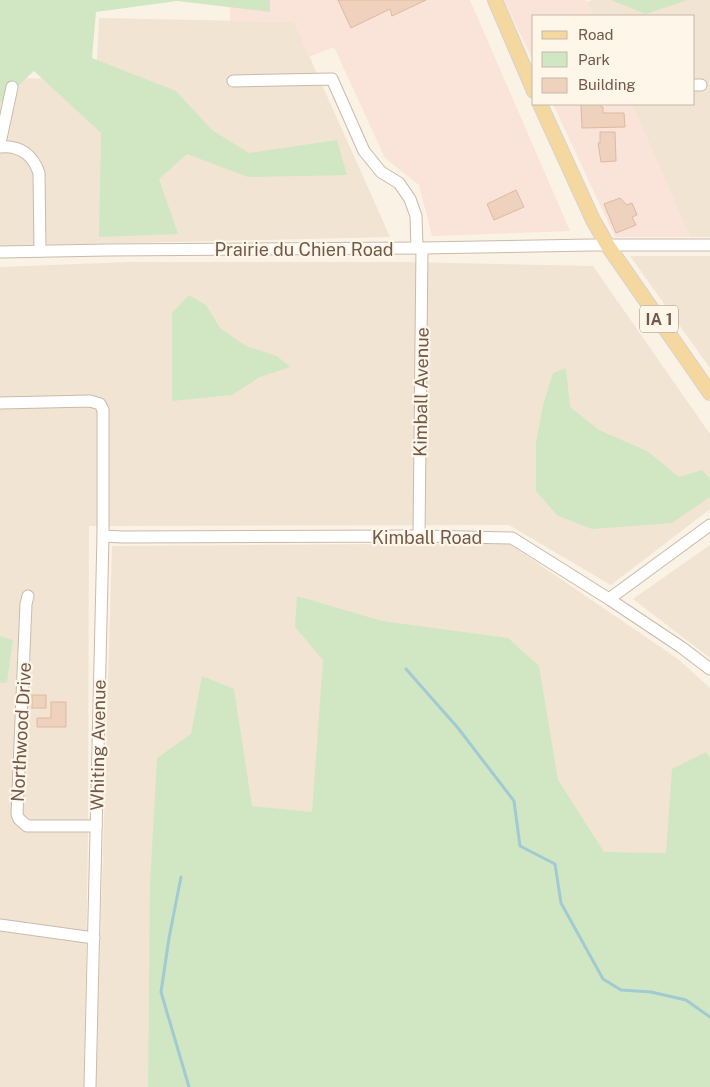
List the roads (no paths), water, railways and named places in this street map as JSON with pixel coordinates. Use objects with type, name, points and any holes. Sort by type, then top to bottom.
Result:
[{"type":"main road","points":[[494,0],[532,86]]},
{"type":"main road","name":"IA 1","points":[[540,105],[592,220],[710,393]]},
{"type":"street","name":"Kimball Avenue","points":[[233,81],[332,79],[364,152],[380,172],[399,183],[410,199],[416,216],[420,248],[419,536]]},
{"type":"street","points":[[12,87],[0,145],[16,148],[24,152],[36,164],[39,174],[40,251]]},
{"type":"street","name":"Prairie du Chien Road","points":[[0,252],[592,245],[710,246]]},
{"type":"street","name":"Whiting Avenue","points":[[0,403],[90,401],[100,404],[103,410],[103,536],[90,1087]]},
{"type":"street","points":[[609,599],[710,525]]},
{"type":"street","name":"Kimball Road","points":[[103,536],[419,536],[512,538],[609,599],[681,647],[710,669]]},
{"type":"street","name":"Northwood Drive","points":[[28,596],[26,604],[17,814],[19,820],[27,826],[96,826]]},
{"type":"street","points":[[0,925],[94,938]]},
{"type":"waterway","points":[[406,669],[458,728],[514,801],[520,846],[555,864],[561,903],[603,979],[621,990],[651,992],[686,1000],[710,1017]]},
{"type":"waterway","points":[[181,877],[161,992],[189,1087]]}]
